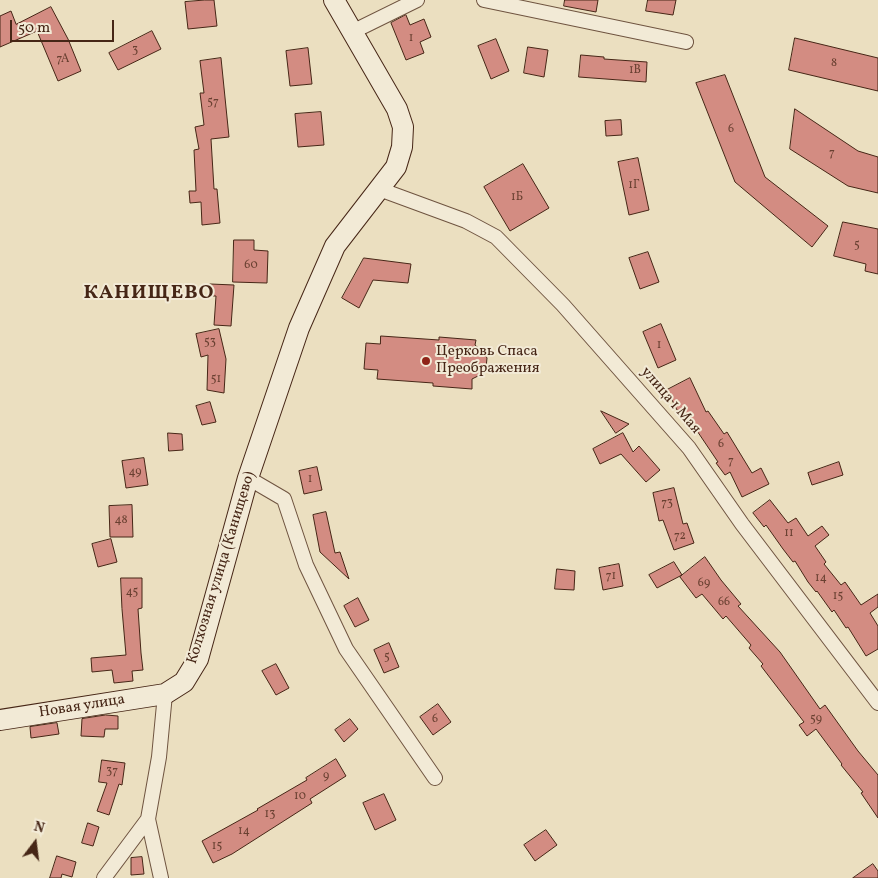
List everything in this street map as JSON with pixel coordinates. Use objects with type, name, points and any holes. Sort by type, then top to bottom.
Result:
[{"type":"street","name":"Колхозная улица (Канищево)","points":[[165,694],[184,682],[198,659],[248,478],[299,328],[335,246],[396,167],[402,147],[403,127],[396,110],[334,0]]},
{"type":"street","points":[[352,32],[417,0]]},
{"type":"street","points":[[484,0],[686,42]]},
{"type":"street","name":"улица 1 Мая","points":[[378,189],[466,221],[496,237],[563,305],[689,448],[742,524],[878,703]]},
{"type":"street","points":[[248,478],[284,499],[306,565],[346,649],[435,778]]},
{"type":"street","points":[[161,878],[148,819],[159,757],[165,694]]},
{"type":"street","name":"Новая улица","points":[[0,720],[165,694]]},
{"type":"street","points":[[104,878],[148,819]]},
{"type":"building","points":[[214,0],[217,26],[188,29],[185,2]]},
{"type":"building","points":[[565,0],[598,0],[596,12],[564,6]]},
{"type":"building","points":[[648,0],[676,0],[673,15],[646,11]]},
{"type":"building","points":[[51,7],[68,39],[81,71],[58,81],[37,31],[0,47],[0,16],[11,11],[16,24]]},
{"type":"building","points":[[406,15],[410,25],[424,19],[431,37],[420,42],[424,53],[406,60],[391,23]]},
{"type":"building","points":[[152,31],[161,49],[118,70],[109,53]]},
{"type":"building","points":[[795,38],[878,58],[878,91],[789,70]]},
{"type":"building","points":[[496,39],[509,71],[491,79],[478,46]]},
{"type":"building","points":[[528,47],[548,50],[544,77],[524,73]]},
{"type":"building","points":[[308,48],[312,84],[290,86],[286,51]]},
{"type":"building","points":[[581,55],[604,57],[604,59],[647,62],[646,82],[579,77]]},
{"type":"building","points":[[221,58],[229,137],[211,139],[214,189],[217,189],[220,223],[202,225],[201,202],[190,203],[189,191],[196,191],[194,150],[199,149],[195,127],[204,125],[200,93],[204,93],[200,61]]},
{"type":"building","points":[[725,75],[765,177],[828,226],[812,247],[735,182],[696,83]]},
{"type":"building","points":[[795,109],[858,151],[878,157],[878,193],[848,186],[790,149]]},
{"type":"building","points":[[321,112],[324,145],[298,147],[295,114]]},
{"type":"building","points":[[621,120],[622,135],[606,136],[605,121]]},
{"type":"building","points":[[638,158],[649,210],[629,215],[618,162]]},
{"type":"building","points":[[523,164],[549,208],[510,231],[484,187]]},
{"type":"building","points":[[843,222],[878,229],[878,274],[865,271],[866,264],[834,256]]},
{"type":"building","points":[[234,240],[254,240],[254,250],[268,251],[267,283],[233,282]]},
{"type":"building","points":[[648,252],[659,282],[640,289],[629,258]]},
{"type":"building","points":[[364,258],[411,264],[408,283],[373,280],[359,308],[342,298]]},
{"type":"building","points":[[210,284],[234,285],[231,326],[214,325],[216,296],[210,296]]},
{"type":"building","points":[[661,324],[676,360],[658,368],[643,332]]},
{"type":"building","points":[[219,329],[226,359],[224,393],[207,390],[208,355],[201,357],[196,334]]},
{"type":"building","name":"Церковь Спаса Преображения","points":[[381,336],[439,340],[439,337],[476,340],[475,345],[487,358],[486,368],[482,374],[472,379],[472,389],[433,386],[433,383],[377,379],[378,370],[364,369],[366,343],[380,344]]},
{"type":"building","points":[[690,378],[706,412],[708,411],[724,434],[727,432],[752,473],[761,468],[769,484],[742,497],[730,472],[725,475],[685,413],[680,416],[667,390]]},
{"type":"building","points":[[210,402],[216,422],[202,425],[196,406]]},
{"type":"building","points":[[601,411],[629,424],[616,433]]},
{"type":"building","points":[[168,433],[182,434],[183,450],[169,451]]},
{"type":"building","points":[[623,433],[633,452],[639,446],[660,470],[646,482],[621,454],[600,464],[593,449]]},
{"type":"building","points":[[144,458],[148,485],[126,488],[122,461]]},
{"type":"building","points":[[839,462],[843,475],[812,485],[808,473]]},
{"type":"building","points":[[317,467],[322,490],[304,494],[299,471]]},
{"type":"building","points":[[674,488],[683,524],[687,523],[694,543],[674,550],[663,520],[659,521],[653,493]]},
{"type":"building","points":[[770,500],[788,523],[796,518],[808,536],[822,526],[829,535],[815,546],[826,562],[824,564],[841,585],[845,582],[861,605],[878,594],[878,607],[870,613],[878,626],[878,649],[866,656],[848,627],[846,628],[834,610],[832,612],[808,582],[795,561],[793,562],[766,525],[764,527],[753,513]]},
{"type":"building","points":[[132,505],[133,537],[110,537],[109,506]]},
{"type":"building","points":[[326,512],[335,553],[340,552],[349,579],[320,552],[313,515]]},
{"type":"building","points":[[111,539],[117,562],[98,567],[92,544]]},
{"type":"building","points":[[705,557],[741,604],[738,606],[780,652],[820,709],[825,705],[878,775],[878,818],[861,793],[863,792],[816,729],[807,736],[799,725],[804,722],[761,666],[763,664],[749,648],[751,645],[726,616],[723,619],[702,594],[696,598],[680,577]]},
{"type":"building","points":[[674,562],[682,575],[657,588],[649,575]]},
{"type":"building","points":[[619,564],[623,586],[603,590],[599,568]]},
{"type":"building","points":[[557,569],[575,571],[574,590],[555,589]]},
{"type":"building","points":[[121,578],[142,578],[142,608],[138,609],[143,670],[132,671],[133,681],[114,683],[112,670],[92,672],[91,658],[126,655]]},
{"type":"building","points":[[358,598],[369,620],[355,627],[344,606]]},
{"type":"building","points":[[389,643],[399,667],[384,673],[374,650]]},
{"type":"building","points":[[276,664],[289,688],[276,695],[262,671]]},
{"type":"building","points":[[438,704],[451,722],[433,735],[420,717]]},
{"type":"building","points":[[106,715],[118,716],[118,729],[105,729],[104,737],[81,736],[82,719]]},
{"type":"building","points":[[350,719],[358,729],[344,742],[335,730]]},
{"type":"building","points":[[57,723],[59,734],[31,738],[30,727]]},
{"type":"building","points":[[336,759],[346,776],[310,799],[312,803],[232,854],[213,863],[202,841],[258,810],[307,780],[306,778]]},
{"type":"building","points":[[102,760],[125,763],[122,785],[119,784],[109,815],[97,811],[107,783],[99,782]]},
{"type":"building","points":[[384,794],[396,820],[375,830],[363,803]]},
{"type":"building","points":[[88,823],[99,827],[93,846],[82,843]]},
{"type":"building","points":[[546,830],[557,845],[535,861],[524,845]]},
{"type":"building","points":[[57,856],[76,862],[72,877],[62,874],[61,878],[50,878]]},
{"type":"building","points":[[142,857],[144,874],[131,875],[131,858]]},
{"type":"building","points":[[873,864],[878,871],[878,878],[853,878]]},
{"type":"place","name":"Церковь Спаса Преображения","points":[[426,361]]},
{"type":"district","name":"КАНИЩЕВО","points":[[149,294]]}]
